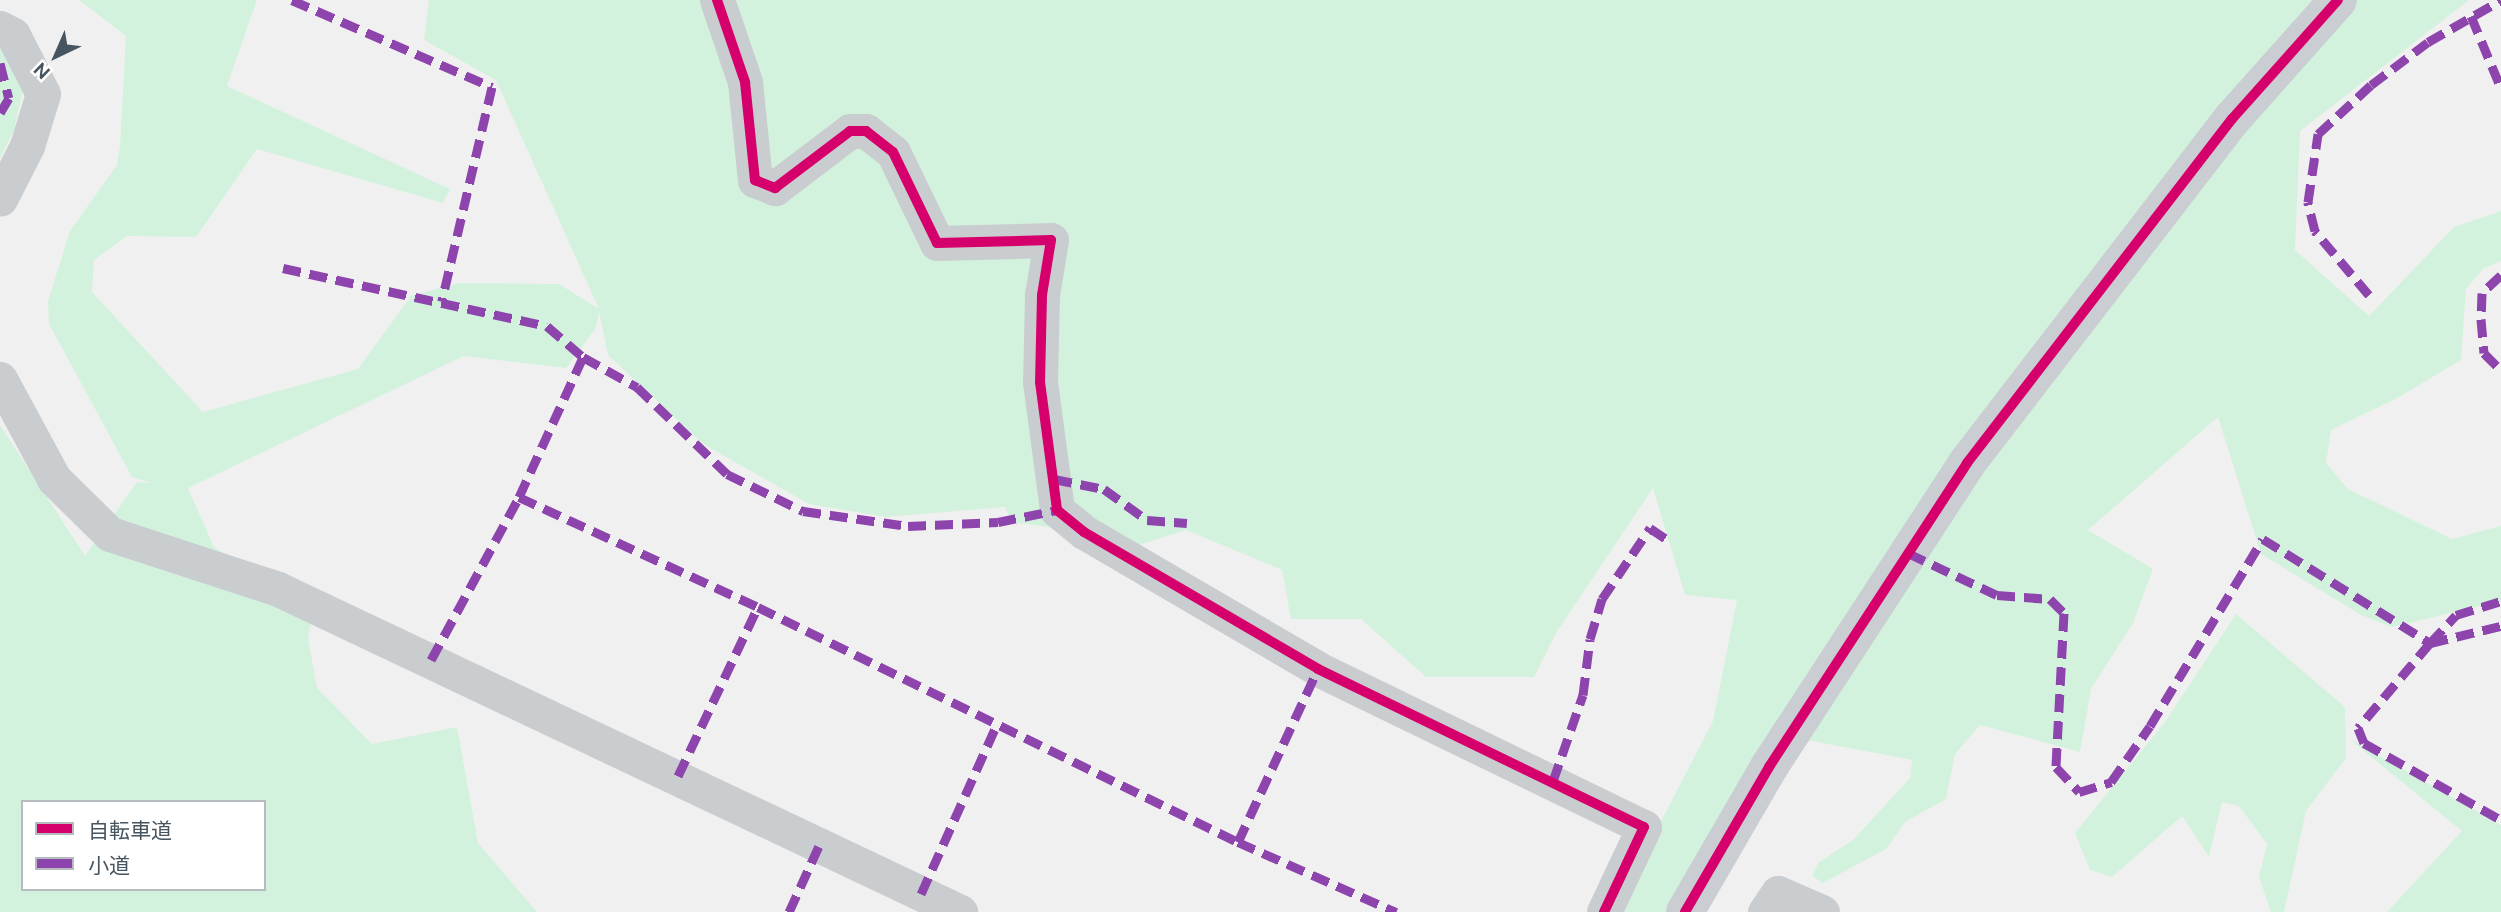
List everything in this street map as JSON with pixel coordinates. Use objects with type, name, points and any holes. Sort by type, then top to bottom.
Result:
[{"type":"street","points":[[717,0],[745,82],[755,180],[775,188],[850,131],[866,131],[893,152],[937,243],[1051,240],[1042,295],[1040,382],[1057,510],[1084,532],[1318,669],[1644,827],[1604,912]]},
{"type":"street","points":[[1685,912],[1769,767],[1967,463],[2232,119],[2338,0]]},
{"type":"street","points":[[0,28],[13,35],[43,94],[27,146],[0,199]]},
{"type":"street","points":[[0,379],[54,479],[110,534],[278,589],[960,912]]},
{"type":"street","points":[[1765,912],[1778,893],[1822,912]]},
{"type":"green space","points":[[79,0],[257,0],[227,86],[450,189],[443,203],[257,149],[196,237],[127,236],[94,260],[92,292],[203,412],[358,369],[411,296],[459,283],[559,284],[599,309],[496,80],[424,40],[429,0],[2469,0],[2300,131],[2295,250],[2369,316],[2454,227],[2501,211],[2501,261],[2483,269],[2466,289],[2461,360],[2399,397],[2331,430],[2326,463],[2348,489],[2452,539],[2501,526],[2501,601],[2392,627],[2361,615],[2261,554],[2218,417],[2088,530],[2153,569],[2133,623],[2091,689],[2080,752],[1980,725],[1955,754],[1946,799],[1905,822],[1886,849],[1823,883],[1812,876],[1818,863],[1854,839],[1910,778],[1912,760],[1776,734],[1669,912],[1614,912],[1713,721],[1737,600],[1685,595],[1653,488],[1556,633],[1534,677],[1426,677],[1361,619],[1291,619],[1282,570],[1186,530],[1139,545],[1110,527],[1103,535],[1012,522],[1005,507],[886,517],[809,504],[703,444],[608,355],[599,312],[596,328],[566,368],[464,356],[188,488],[214,547],[313,614],[308,638],[317,688],[372,744],[457,727],[478,843],[537,912],[0,912],[0,425],[85,556],[137,482],[151,483],[132,477],[49,324],[48,301],[70,231],[117,165],[126,36]]},
{"type":"green space","points":[[0,39],[25,82],[14,130],[0,158]]},
{"type":"green space","points":[[2236,614],[2345,707],[2346,758],[2306,811],[2284,912],[2271,912],[2259,877],[2267,844],[2239,806],[2222,802],[2209,857],[2182,816],[2112,877],[2090,870],[2075,833],[2165,722]]},
{"type":"green space","points":[[2348,738],[2501,825],[2501,912],[2387,912],[2462,831]]},
{"type":"marked path","points":[[292,0],[492,87],[442,301]]},
{"type":"marked path","points":[[2369,295],[2315,231],[2308,202],[2318,134],[2371,85],[2428,42],[2501,0]]},
{"type":"marked path","points":[[2471,16],[2501,88]]},
{"type":"marked path","points":[[0,63],[9,98],[0,113]]},
{"type":"marked path","points":[[283,268],[547,326],[583,357],[637,387],[727,474],[803,511],[908,526],[998,522],[1057,510]]},
{"type":"marked path","points":[[2501,275],[2482,293],[2481,319],[2484,353],[2501,370]]},
{"type":"marked path","points":[[431,660],[519,497],[583,357]]},
{"type":"marked path","points":[[1054,479],[1104,489],[1147,520],[1187,523]]},
{"type":"marked path","points":[[519,497],[758,607],[1238,842],[1396,912]]},
{"type":"marked path","points":[[1553,781],[1583,695],[1590,639],[1602,599],[1650,528],[1671,542]]},
{"type":"marked path","points":[[1908,553],[1997,595],[2050,599],[2064,613],[2056,767],[2079,792],[2111,782],[2150,726],[2263,539],[2430,643],[2358,728],[2364,743],[2501,820]]},
{"type":"marked path","points":[[2430,643],[2456,615],[2501,601]]},
{"type":"marked path","points":[[678,776],[758,607]]},
{"type":"marked path","points":[[2430,643],[2501,626]]},
{"type":"marked path","points":[[1238,842],[1318,669]]},
{"type":"marked path","points":[[921,894],[996,726]]},
{"type":"marked path","points":[[789,912],[819,846]]},
{"type":"cycle path","points":[[717,0],[745,82],[755,180],[775,188],[850,131],[866,131],[893,152],[937,243],[1051,240],[1042,295],[1040,382],[1057,510],[1084,532],[1318,669],[1644,827],[1604,912]]},
{"type":"cycle path","points":[[1685,912],[1769,767],[1967,463],[2232,119],[2338,0]]}]
